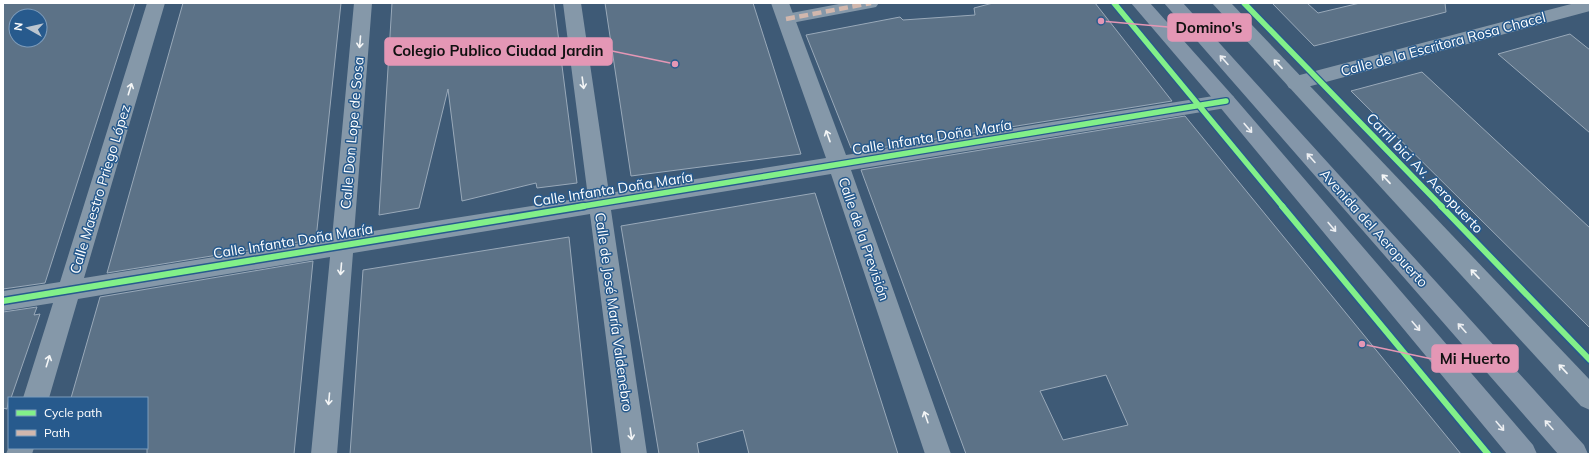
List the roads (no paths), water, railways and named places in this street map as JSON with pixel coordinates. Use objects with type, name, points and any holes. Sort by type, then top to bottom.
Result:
[{"type":"main road","name":"Avenida del Aeropuerto","points":[[1140,3],[1226,101],[1524,454]]},
{"type":"main road","name":"Avenida del Aeropuerto","points":[[1173,3],[1575,454]]},
{"type":"street","name":"Calle Maestro Priego López","points":[[36,397],[156,3]]},
{"type":"street","name":"Calle Don Lope de Sosa","points":[[324,454],[363,3]]},
{"type":"street","name":"Calle de José María Valdenebro","points":[[572,3],[634,454]]},
{"type":"street","points":[[783,11],[871,3]]},
{"type":"street","points":[[1221,3],[1590,398]]},
{"type":"street","name":"Calle de la Escritora Rosa Chacel","points":[[1296,83],[1567,6],[1590,5]]},
{"type":"street","points":[[1567,6],[1590,24]]},
{"type":"street","name":"Calle de la Previsión","points":[[783,11],[839,165],[938,454]]},
{"type":"street","name":"Calle Infanta Doña María","points":[[3,301],[1226,101]]},
{"type":"place","name":"Domino's","points":[[1101,21]]},
{"type":"place","name":"Colegio Publico Ciudad Jardin","points":[[675,64]]},
{"type":"place","name":"Mi Huerto","points":[[1362,344]]}]
